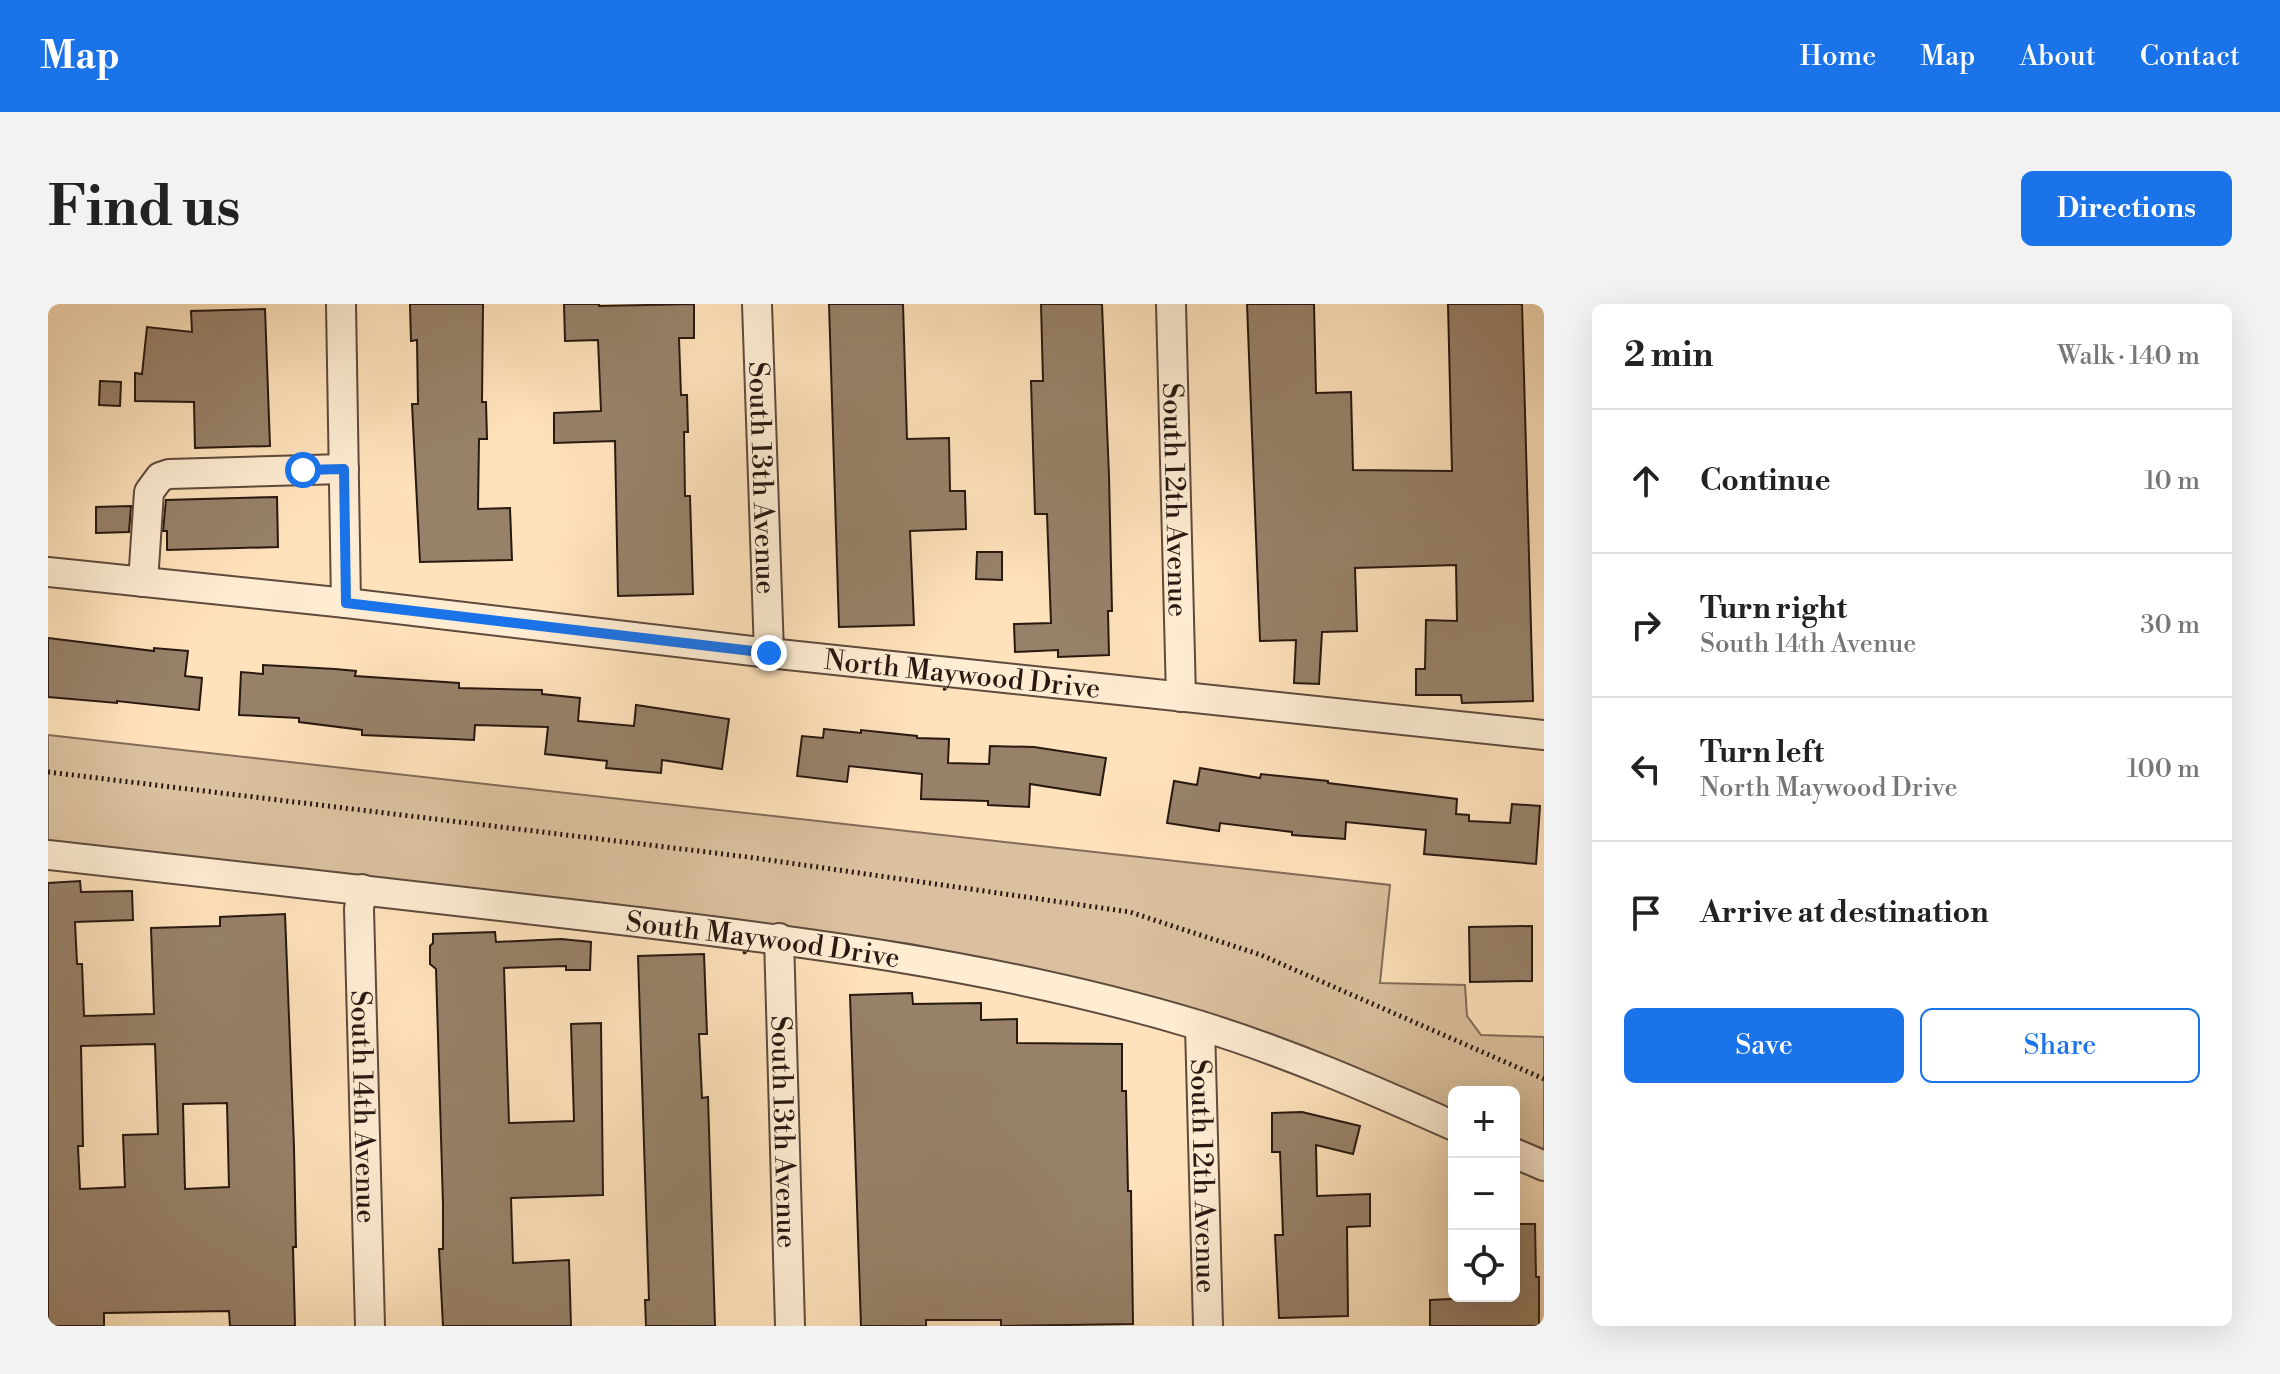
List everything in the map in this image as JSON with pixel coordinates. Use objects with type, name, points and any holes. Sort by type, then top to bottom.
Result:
[{"type":"street","points":[[341,304],[346,603]]},
{"type":"street","name":"South 13th Avenue","points":[[757,304],[769,653]]},
{"type":"street","name":"South 12th Avenue","points":[[1171,304],[1181,697]]},
{"type":"street","points":[[143,582],[149,492],[160,477],[169,474],[344,469]]},
{"type":"street","name":"North Maywood Drive","points":[[48,572],[346,603],[769,653],[1544,735]]},
{"type":"street","name":"South Maywood Drive","points":[[48,855],[779,938],[917,959],[1049,986],[1200,1026],[1382,1094],[1448,1123]]},
{"type":"street","name":"South 14th Avenue","points":[[362,889],[359,909],[370,1326]]},
{"type":"street","name":"South 13th Avenue","points":[[779,938],[790,1326]]},
{"type":"street","name":"South 12th Avenue","points":[[1200,1026],[1208,1326]]},
{"type":"street","points":[[1520,1156],[1544,1166]]},
{"type":"path","points":[[48,772],[748,857],[1130,912],[1261,955],[1544,1079]]},
{"type":"shaded area","points":[[48,735],[1390,885],[1380,983],[1465,985],[1467,1016],[1481,1035],[1544,1037],[1544,1149],[1520,1139],[1520,1086],[1448,1086],[1448,1110],[1187,1009],[1044,971],[911,944],[707,916],[48,841]]},
{"type":"building","points":[[410,304],[483,304],[482,402],[486,402],[487,439],[479,439],[478,509],[510,508],[512,560],[420,562],[412,404],[418,404],[417,340],[411,341]]},
{"type":"building","points":[[564,304],[694,304],[694,338],[679,338],[681,395],[687,395],[685,496],[690,496],[693,594],[618,596],[615,441],[554,443],[554,413],[601,411],[598,340],[565,341]]},
{"type":"building","points":[[829,304],[903,304],[907,439],[949,438],[950,491],[965,491],[966,529],[910,531],[914,625],[839,627]]},
{"type":"building","points":[[1041,304],[1102,304],[1112,611],[1108,611],[1109,655],[1058,657],[1058,650],[1015,652],[1014,624],[1051,623],[1047,514],[1035,514],[1031,381],[1043,381]]},
{"type":"building","points":[[1247,304],[1314,304],[1316,393],[1351,392],[1353,470],[1452,471],[1448,304],[1522,304],[1533,701],[1462,703],[1461,695],[1416,695],[1416,669],[1425,669],[1426,620],[1457,621],[1456,565],[1355,568],[1357,631],[1322,632],[1319,684],[1294,683],[1296,640],[1260,641]]},
{"type":"building","points":[[265,309],[270,446],[195,448],[194,402],[135,401],[135,373],[142,374],[147,327],[192,332],[191,311]]},
{"type":"building","points":[[100,381],[121,382],[120,406],[99,405]]},
{"type":"building","points":[[277,497],[278,547],[167,550],[167,531],[163,531],[166,500]]},
{"type":"building","points":[[131,506],[129,532],[96,533],[96,507]]},
{"type":"building","points":[[977,552],[1002,552],[1002,580],[976,579]]},
{"type":"building","points":[[48,638],[154,651],[154,648],[188,651],[185,676],[202,678],[199,710],[48,697]]},
{"type":"building","points":[[263,665],[335,669],[356,671],[355,676],[459,683],[459,688],[542,690],[542,694],[580,698],[578,721],[634,726],[636,705],[729,719],[722,769],[662,760],[661,773],[606,768],[607,761],[545,754],[548,727],[475,725],[474,740],[362,735],[362,730],[299,722],[299,718],[239,715],[241,672],[263,674]]},
{"type":"building","points":[[824,729],[949,739],[948,763],[989,764],[990,746],[1034,747],[1106,758],[1100,795],[1030,784],[1029,807],[988,805],[988,801],[921,799],[922,774],[849,766],[847,782],[797,776],[802,736],[823,738]]},
{"type":"building","points":[[1200,768],[1260,778],[1261,774],[1328,781],[1457,799],[1456,814],[1469,815],[1469,821],[1510,823],[1512,804],[1540,806],[1536,864],[1424,854],[1426,830],[1346,822],[1345,839],[1292,835],[1292,832],[1220,823],[1219,831],[1167,823],[1174,781],[1197,785]]},
{"type":"building","points":[[80,881],[81,892],[132,891],[133,920],[75,922],[77,964],[82,964],[84,1016],[154,1014],[151,928],[220,926],[220,917],[285,914],[294,1147],[295,1326],[230,1326],[229,1311],[104,1313],[104,1326],[48,1326],[48,883]],"holes":[[[155,1044],[158,1134],[123,1135],[125,1187],[80,1189],[78,1146],[83,1146],[81,1046]],[[227,1103],[229,1187],[185,1189],[183,1104]]]},
{"type":"building","points":[[1532,926],[1532,981],[1470,982],[1469,927]]},
{"type":"building","points":[[495,932],[496,942],[561,939],[591,942],[590,970],[566,970],[566,966],[504,968],[509,1123],[574,1121],[571,1024],[601,1023],[603,1195],[511,1198],[513,1263],[569,1260],[571,1326],[443,1326],[439,1249],[443,1249],[443,1204],[436,969],[430,964],[430,946],[433,934]]},
{"type":"building","points":[[704,954],[707,1034],[699,1034],[702,1098],[708,1097],[715,1326],[646,1326],[645,1300],[649,1300],[638,956]]},
{"type":"building","points":[[912,993],[913,1004],[981,1003],[981,1020],[1017,1019],[1017,1043],[1122,1044],[1128,1191],[1131,1191],[1133,1324],[1001,1326],[1001,1320],[926,1320],[926,1326],[861,1326],[850,995]]},
{"type":"building","points":[[1302,1112],[1360,1126],[1353,1154],[1316,1145],[1317,1196],[1370,1194],[1370,1226],[1347,1227],[1348,1316],[1279,1318],[1275,1235],[1283,1235],[1280,1152],[1272,1152],[1272,1113]]},
{"type":"building","points":[[1520,1224],[1535,1224],[1539,1326],[1430,1326],[1430,1300],[1520,1302]]},
{"type":"route","points":[[303,470],[344,469],[346,603],[769,653]]}]
